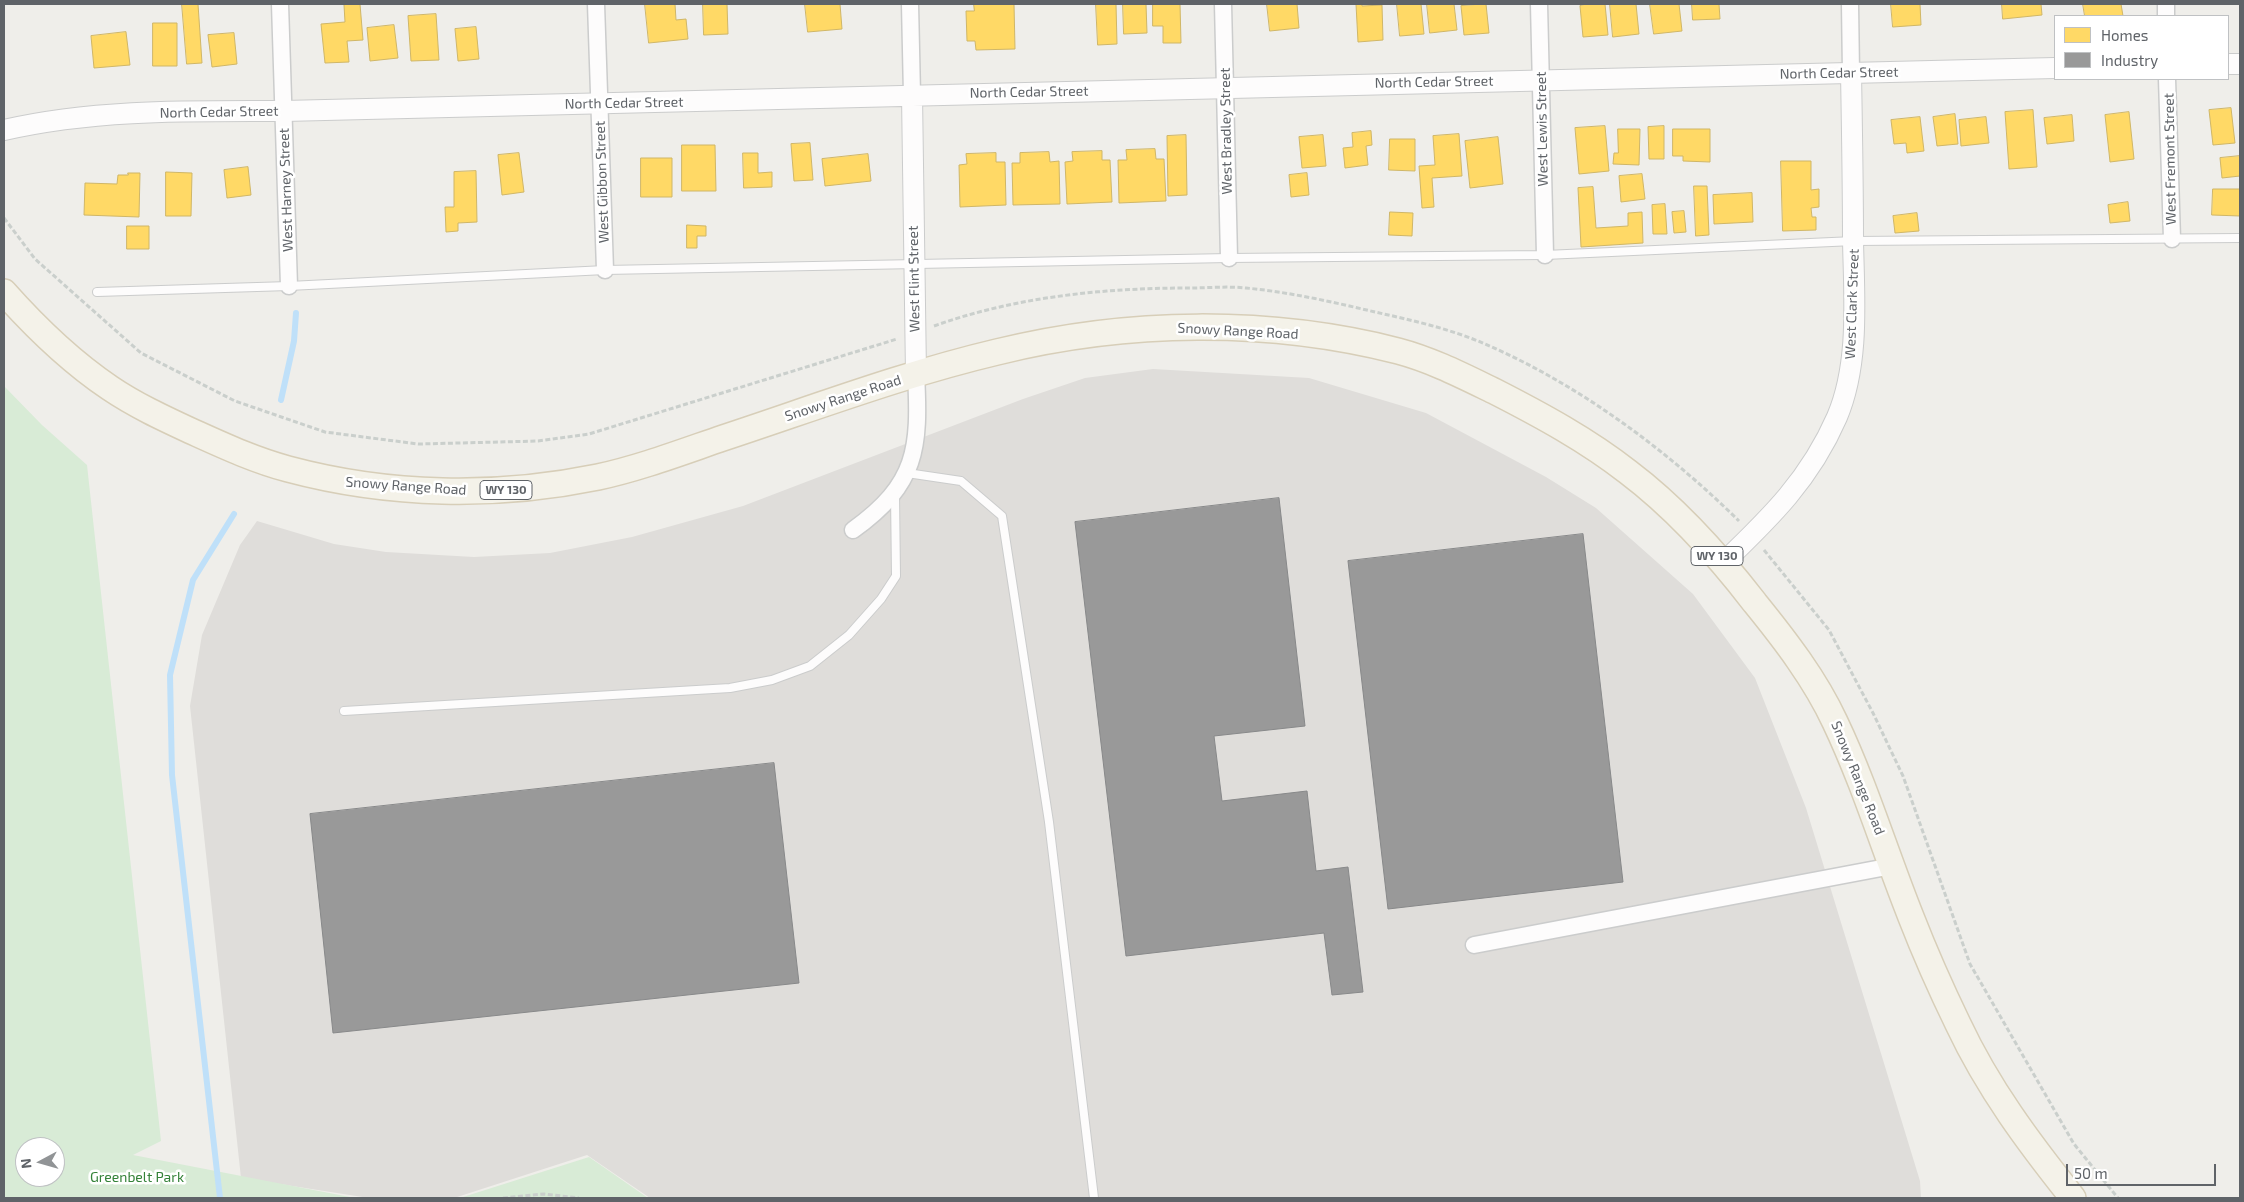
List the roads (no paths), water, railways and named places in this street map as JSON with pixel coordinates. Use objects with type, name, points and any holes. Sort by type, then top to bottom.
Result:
[{"type":"main road","name":"Snowy Range Road","points":[[4,292],[32,323],[82,368],[113,390],[169,421],[219,444],[281,468],[339,481],[406,489],[484,492],[541,487],[605,475],[686,451],[916,374],[1000,351],[1128,329],[1168,327],[1262,330],[1354,342],[1403,352],[1454,371],[1524,406],[1590,444],[1628,472],[1662,500],[1723,562],[1788,643],[1832,713],[1862,782],[1910,916],[1958,1025],[1990,1086],[2030,1144],[2073,1198]]},
{"type":"street","name":"West Harney Street","points":[[280,4],[289,286]]},
{"type":"street","name":"West Gibbon Street","points":[[596,4],[605,270]]},
{"type":"street","name":"West Flint Street","points":[[853,530],[877,513],[895,492],[907,473],[915,448],[918,416],[910,4]]},
{"type":"street","name":"West Bradley Street","points":[[1223,4],[1228,258]]},
{"type":"street","name":"West Lewis Street","points":[[1539,4],[1545,255]]},
{"type":"street","name":"West Clark Street","points":[[1723,562],[1776,511],[1798,486],[1837,416],[1846,389],[1851,361],[1855,303],[1850,4]]},
{"type":"street","name":"North Cedar Street","points":[[4,130],[57,121],[132,114],[207,111],[284,111],[2054,68]]},
{"type":"street","name":"West Fremont Street","points":[[2168,80],[2172,239]]},
{"type":"street","points":[[1474,945],[1892,866]]},
{"type":"lane","points":[[96,292],[289,286],[605,270],[914,263],[1545,255],[1854,241],[2240,238]]},
{"type":"lane","points":[[907,473],[961,481],[1002,516],[1049,822],[1094,1198]]},
{"type":"lane","points":[[344,710],[730,688],[772,680],[810,666],[849,635],[881,599],[896,576],[895,492]]},
{"type":"waterway","points":[[281,400],[294,341],[296,313]]},
{"type":"waterway","points":[[220,1198],[172,775],[170,675],[193,580],[234,514]]},
{"type":"park label","name":"Greenbelt Park","points":[[137,1177]]}]
